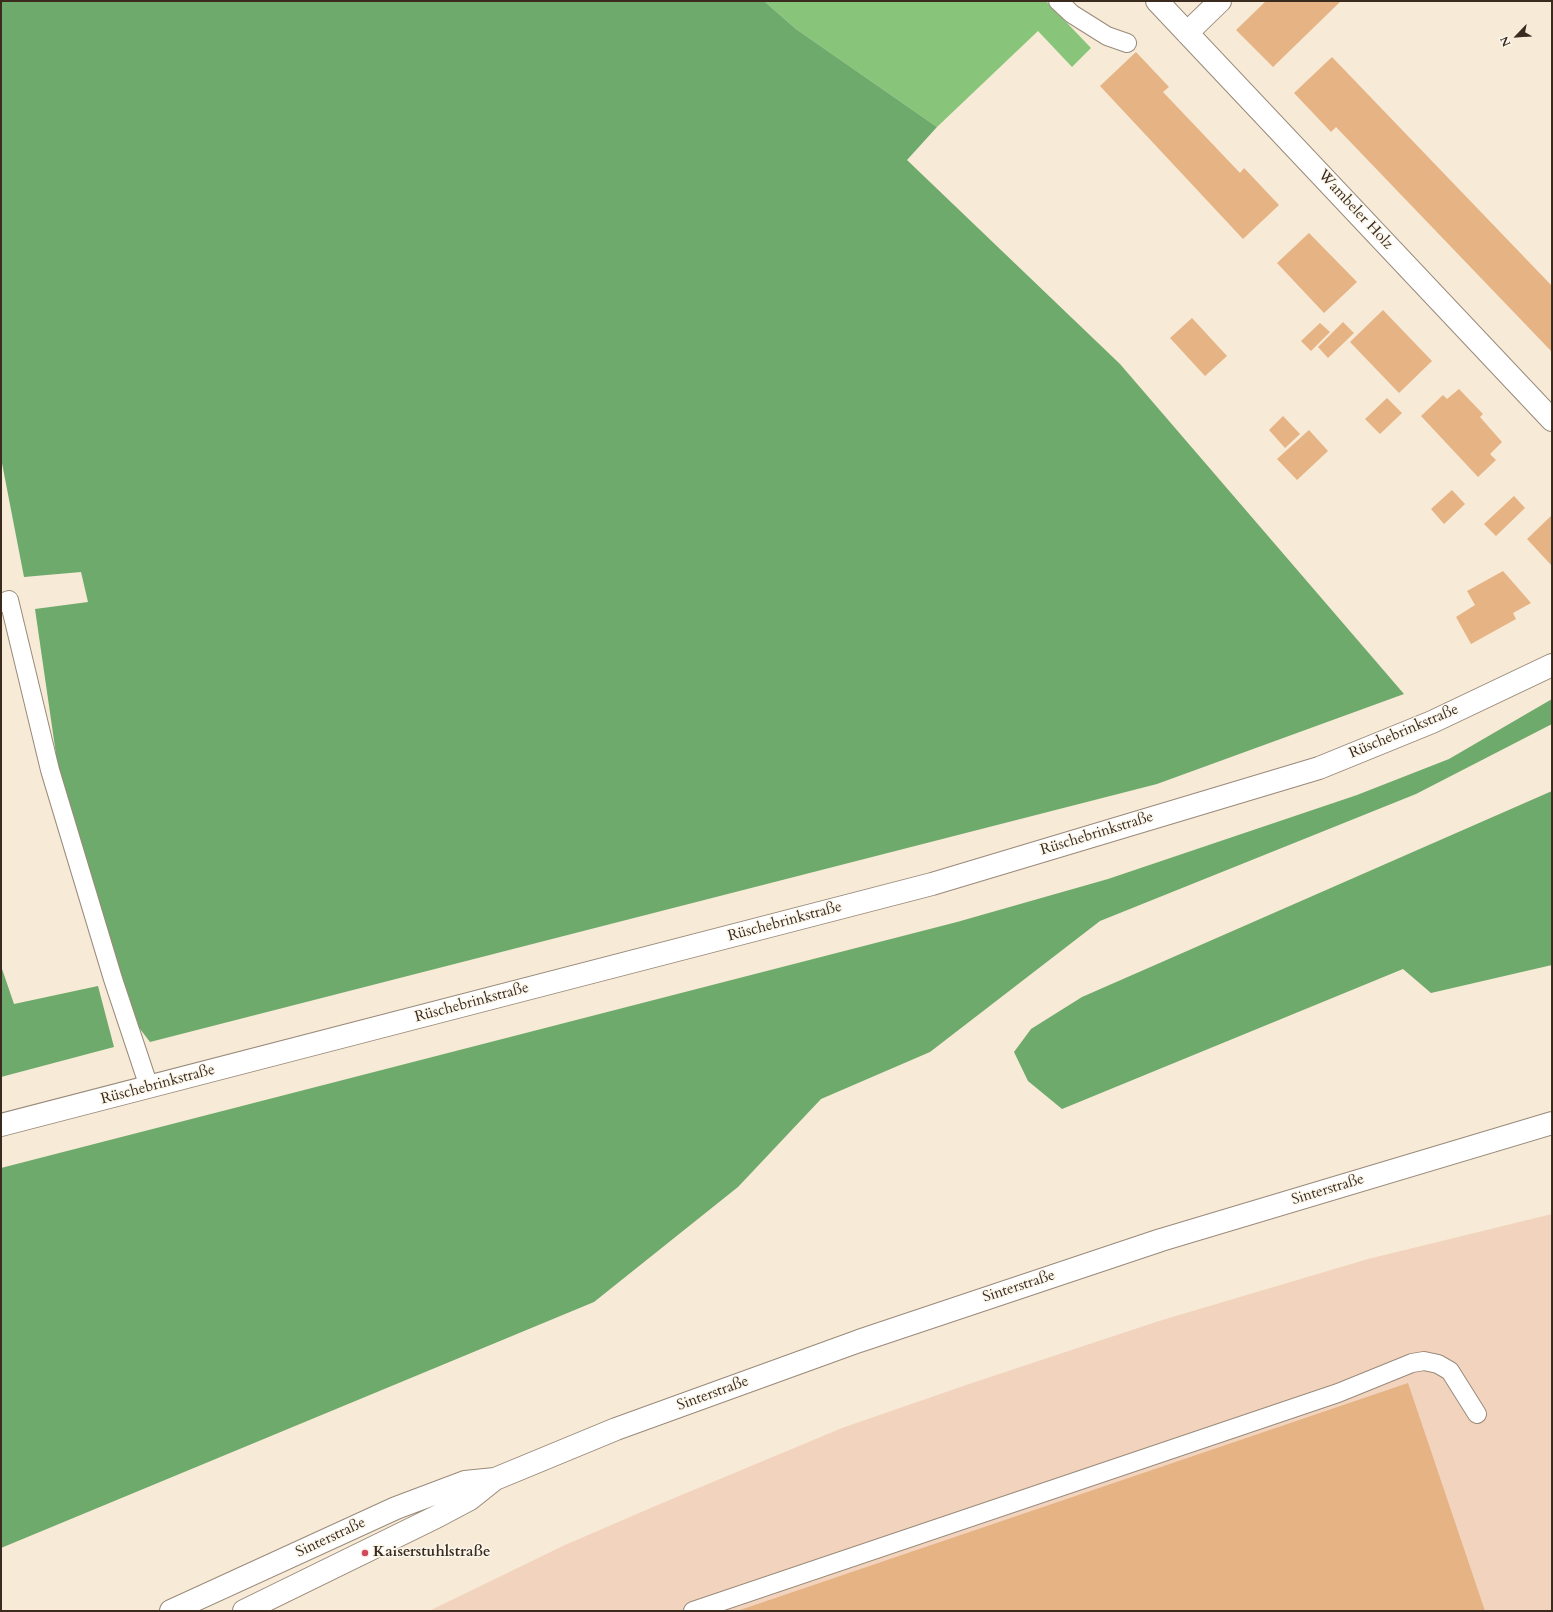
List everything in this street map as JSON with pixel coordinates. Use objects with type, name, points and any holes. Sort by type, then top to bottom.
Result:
[{"type":"street","name":"Wambeler Holz","points":[[1157,1],[1552,420]]},
{"type":"street","points":[[1187,33],[1220,1]]},
{"type":"street","name":"Rüschebrinkstraße","points":[[1,1126],[932,884],[1319,768],[1432,722],[1552,666]]},
{"type":"street","name":"Sinterstraße","points":[[244,1611],[438,1516],[470,1499],[495,1479],[616,1429],[866,1338],[1161,1240],[1552,1123]]},
{"type":"street","name":"Sinterstraße","points":[[170,1611],[396,1508],[465,1482],[495,1479]]},
{"type":"lane","points":[[1058,1],[1072,14],[1107,36],[1127,43]]},
{"type":"lane","points":[[1,604],[9,600],[50,770],[113,979],[149,1087]]},
{"type":"lane","points":[[693,1611],[1338,1393],[1412,1363],[1424,1361],[1438,1364],[1450,1371],[1477,1414]]},
{"type":"shaded area","points":[[1552,1214],[1552,1611],[429,1611],[565,1545],[842,1428],[1159,1321],[1368,1259]]},
{"type":"green space","points":[[1,1],[764,1],[796,29],[937,127],[907,160],[1120,364],[1404,694],[1157,784],[150,1042],[137,1025],[58,768],[35,609],[88,602],[81,572],[24,577],[1,458]]},
{"type":"green space","points":[[764,1],[1046,1],[1091,48],[1072,67],[1038,31],[937,127],[796,29]]},
{"type":"green space","points":[[1552,699],[1552,724],[1416,794],[1100,921],[930,1052],[821,1099],[738,1187],[594,1302],[1,1548],[1,1168],[957,922],[1108,879],[1357,795],[1449,759]]},
{"type":"green space","points":[[1552,791],[1552,965],[1431,993],[1403,969],[1062,1109],[1028,1081],[1014,1052],[1031,1029],[1082,997]]},
{"type":"green space","points":[[1,966],[14,1004],[98,986],[114,1047],[1,1077]]},
{"type":"building","points":[[1266,1],[1341,1],[1273,67],[1236,30]]},
{"type":"building","points":[[1136,52],[1169,87],[1163,92],[1240,173],[1244,168],[1279,205],[1243,239],[1100,86]]},
{"type":"building","points":[[1332,57],[1552,286],[1552,352],[1336,127],[1331,132],[1294,93]]},
{"type":"building","points":[[1309,233],[1357,282],[1324,313],[1277,263]]},
{"type":"building","points":[[1383,310],[1432,361],[1399,393],[1350,342]]},
{"type":"building","points":[[1192,318],[1227,356],[1205,376],[1170,338]]},
{"type":"building","points":[[1343,322],[1354,333],[1328,358],[1318,347]]},
{"type":"building","points":[[1320,323],[1330,332],[1311,351],[1301,341]]},
{"type":"building","points":[[1459,389],[1483,414],[1480,417],[1502,442],[1490,454],[1496,460],[1478,477],[1421,416],[1443,395],[1447,399]]},
{"type":"building","points":[[1387,398],[1402,413],[1380,434],[1365,419]]},
{"type":"building","points":[[1283,416],[1300,434],[1285,448],[1269,430]]},
{"type":"building","points":[[1309,430],[1328,451],[1297,480],[1277,459]]},
{"type":"building","points":[[1452,490],[1465,504],[1444,524],[1431,509]]},
{"type":"building","points":[[1514,496],[1525,508],[1496,536],[1484,524]]},
{"type":"building","points":[[1552,515],[1552,566],[1527,539]]},
{"type":"building","points":[[1503,571],[1531,603],[1513,613],[1516,619],[1471,644],[1456,617],[1475,605],[1467,591]]},
{"type":"building","points":[[1408,1383],[1485,1611],[737,1611]]},
{"type":"place","name":"Kaiserstuhlstraße","points":[[365,1553]]}]
